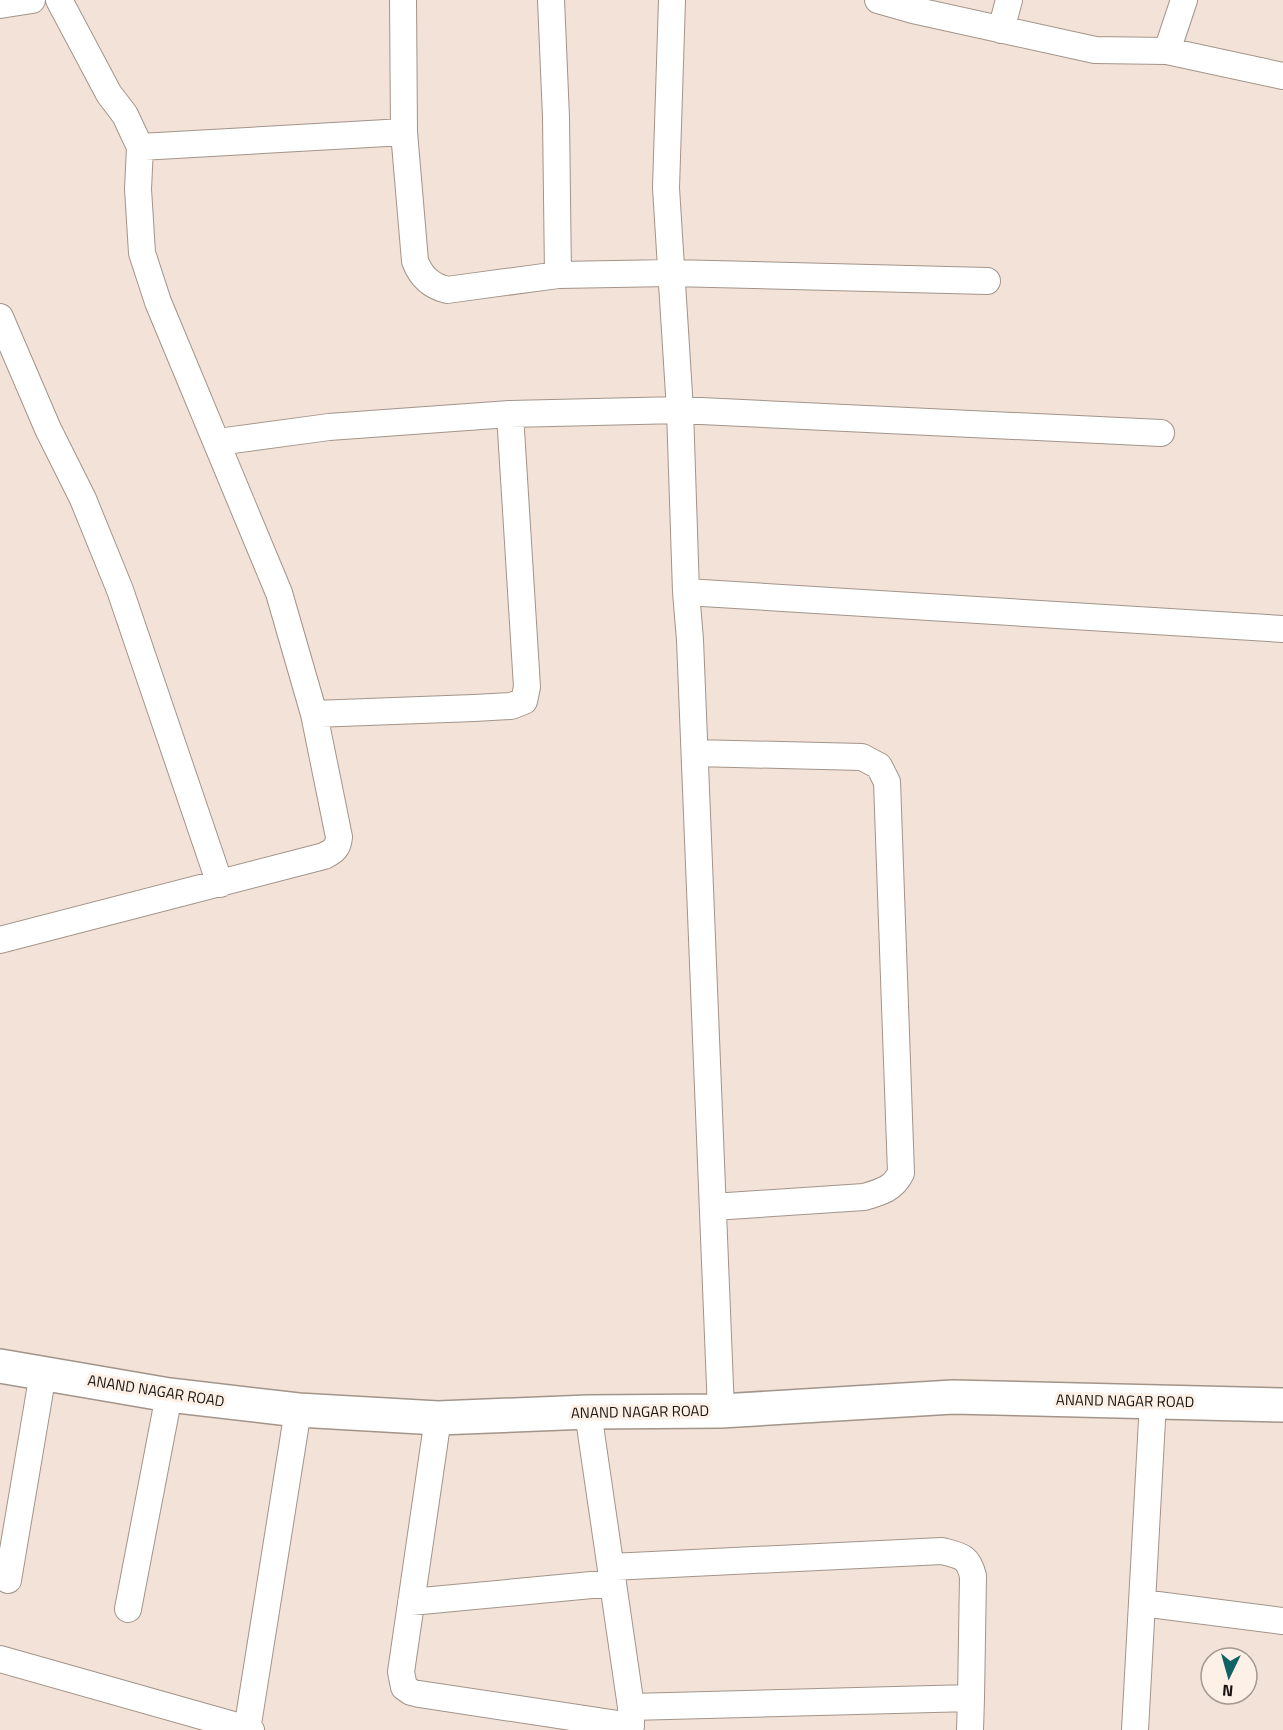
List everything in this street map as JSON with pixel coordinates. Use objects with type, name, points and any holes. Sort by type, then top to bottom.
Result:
[{"type":"street","points":[[0,5],[32,0]]},
{"type":"street","points":[[0,940],[324,856],[333,852],[338,846],[339,828],[314,714],[279,593],[158,302],[142,253],[138,189],[140,147],[59,0]]},
{"type":"street","points":[[403,0],[404,132],[415,261],[419,271],[435,287],[447,290],[558,275],[671,273],[987,281]]},
{"type":"street","points":[[551,0],[556,117],[558,275]]},
{"type":"street","points":[[672,0],[666,188],[680,410],[721,1411]]},
{"type":"street","points":[[878,0],[913,10],[1095,50],[1167,51],[1283,76]]},
{"type":"street","points":[[1001,30],[1010,0]]},
{"type":"street","points":[[1167,51],[1184,0]]},
{"type":"street","points":[[140,147],[404,132]]},
{"type":"street","points":[[0,317],[48,429],[83,499],[120,590],[220,884]]},
{"type":"street","points":[[218,442],[329,427],[510,414],[680,410],[1161,433]]},
{"type":"street","points":[[314,714],[511,706],[524,701],[527,687],[510,414]]},
{"type":"street","points":[[686,592],[1283,629]]},
{"type":"street","points":[[695,753],[862,757],[879,766],[887,782],[900,1173],[896,1183],[884,1191],[864,1197],[713,1207]]},
{"type":"street","name":"ANAND NAGAR ROAD","points":[[0,1366],[170,1395],[298,1410],[438,1418],[588,1412],[721,1411],[953,1397],[1283,1405]]},
{"type":"street","points":[[8,1580],[43,1373]]},
{"type":"street","points":[[128,1609],[170,1395]]},
{"type":"street","points":[[1134,1730],[1153,1402]]},
{"type":"street","points":[[0,1659],[248,1730],[298,1410]]},
{"type":"street","points":[[588,1412],[631,1721]]},
{"type":"street","points":[[438,1418],[401,1672],[404,1687],[411,1692],[631,1721],[971,1698]]},
{"type":"street","points":[[411,1602],[612,1575],[942,1551],[962,1556],[970,1564],[973,1576],[970,1730]]},
{"type":"street","points":[[1142,1603],[1283,1621]]}]
